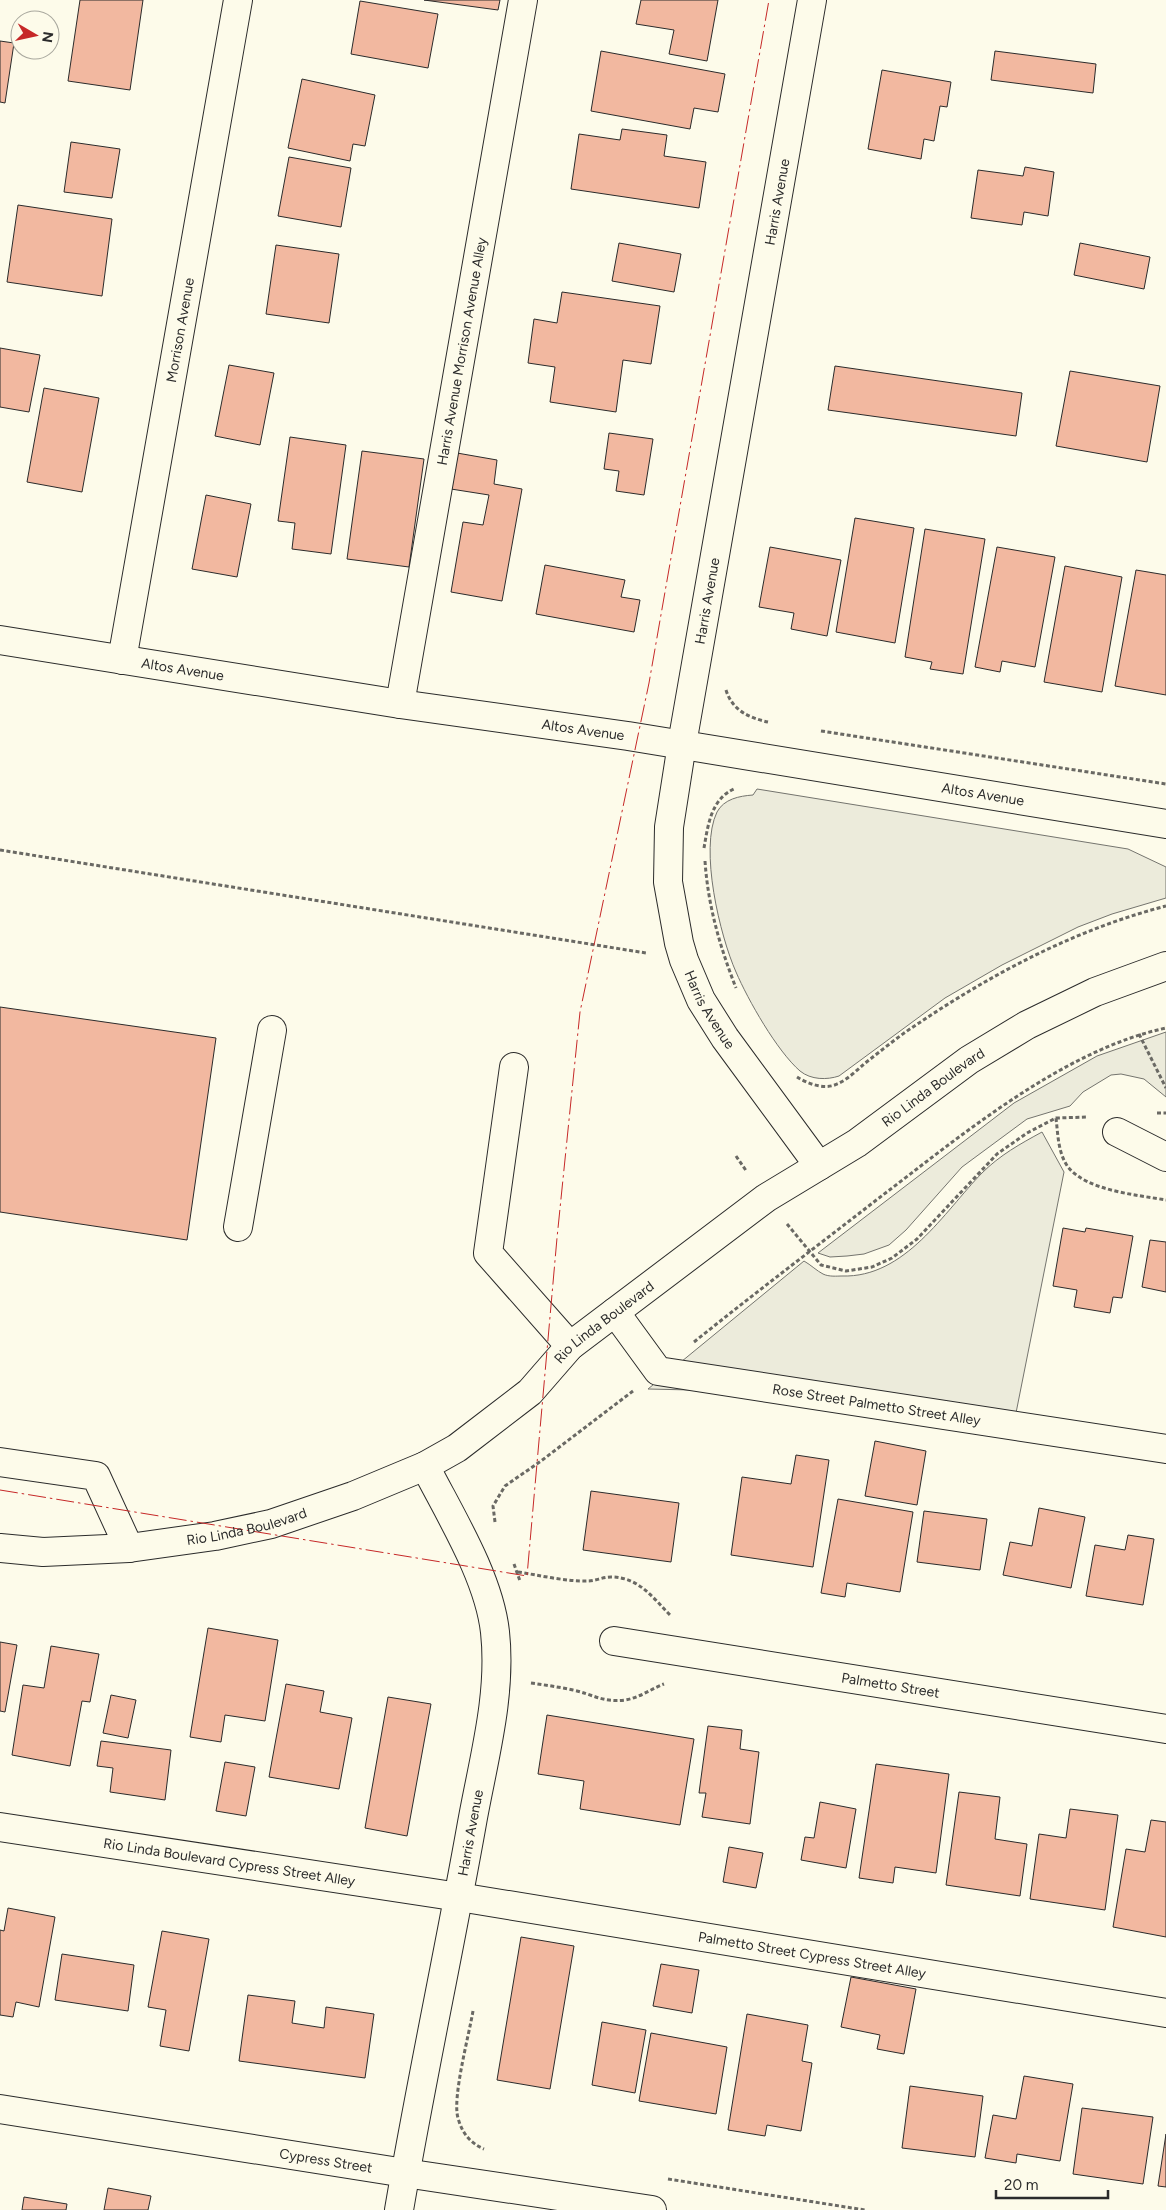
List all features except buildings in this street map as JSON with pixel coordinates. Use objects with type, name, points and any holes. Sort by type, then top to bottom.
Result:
[{"type":"street","name":"Morrison Avenue","points":[[122,660],[238,0]]},
{"type":"street","name":"Harris Avenue Morrison Avenue Alley","points":[[400,704],[522,0]]},
{"type":"street","name":"Harris Avenue","points":[[812,0],[682,744],[669,827],[668,882],[679,944],[701,1000],[724,1038],[819,1166]]},
{"type":"street","name":"Altos Avenue","points":[[0,640],[400,704],[682,744],[1166,824]]},
{"type":"street","name":"Rio Linda Boulevard","points":[[0,1548],[43,1552],[129,1548],[215,1536],[271,1524],[353,1496],[425,1466],[457,1448],[530,1392],[570,1346],[766,1198],[857,1142],[969,1060],[1027,1025],[1095,992],[1166,966]]},
{"type":"street","points":[[238,1227],[272,1030]]},
{"type":"street","points":[[514,1067],[488,1253],[570,1346]]},
{"type":"street","points":[[1118,1132],[1166,1156]]},
{"type":"street","points":[[615,1312],[658,1371]]},
{"type":"street","name":"Rose Street Palmetto Street Alley","points":[[658,1371],[1166,1449]]},
{"type":"street","points":[[0,1462],[96,1476],[129,1548]]},
{"type":"street","name":"Harris Avenue","points":[[399,2210],[459,1897],[493,1708],[497,1670],[495,1631],[487,1594],[454,1522],[425,1466]]},
{"type":"street","name":"Palmetto Street","points":[[614,1641],[1166,1729]]},
{"type":"street","name":"Rio Linda Boulevard Cypress Street Alley","points":[[0,1827],[459,1897]]},
{"type":"street","name":"Palmetto Street Cypress Street Alley","points":[[459,1897],[1166,2013]]},
{"type":"street","name":"Cypress Street","points":[[0,2109],[652,2210]]},
{"type":"path","points":[[724,681],[728,697],[740,712],[755,720],[772,723]]},
{"type":"path","points":[[811,729],[1166,784]]},
{"type":"path","points":[[736,989],[722,954],[712,918],[706,883],[704,852],[708,824],[713,808],[730,791],[740,787]]},
{"type":"path","points":[[0,850],[647,953]]},
{"type":"path","points":[[794,1076],[816,1086],[836,1085],[917,1024],[962,994],[1004,971],[1106,924],[1166,906]]},
{"type":"path","points":[[496,1524],[493,1506],[505,1486],[548,1456],[937,1154],[1024,1092],[1070,1065],[1139,1034],[1166,1028]]},
{"type":"path","points":[[1139,1034],[1166,1088]]},
{"type":"path","points":[[810,1252],[821,1265],[846,1272],[872,1267],[892,1258],[917,1240],[997,1154],[1027,1133],[1056,1118],[1062,1154],[1069,1168],[1082,1178],[1096,1185],[1120,1192],[1166,1200]]},
{"type":"path","points":[[513,1563],[523,1591]]},
{"type":"path","points":[[531,1683],[532,1674]]},
{"type":"shaded area","points":[[757,789],[1128,849],[1166,867],[1166,898],[1112,914],[1078,927],[1002,965],[945,998],[839,1076],[824,1079],[814,1078],[804,1074],[791,1062],[755,1010],[736,972],[718,915],[711,869],[710,848],[712,828],[717,812],[724,804],[737,797],[753,795]]},
{"type":"shaded area","points":[[1166,1032],[1166,1097],[1144,1079],[1121,1074],[1111,1075],[1083,1092],[1070,1106],[1027,1119],[962,1167],[906,1230],[889,1245],[864,1254],[847,1256],[830,1257],[818,1253],[1014,1103],[1097,1056]]},
{"type":"shaded area","points":[[1042,1132],[1064,1172],[1012,1433],[735,1391],[648,1389],[804,1261],[825,1275],[842,1276],[865,1274],[885,1266],[904,1255],[938,1223],[982,1173],[1011,1150]]},
{"type":"power","points":[[0,1490],[527,1576],[557,1238],[580,1012],[649,683],[769,0]]}]
